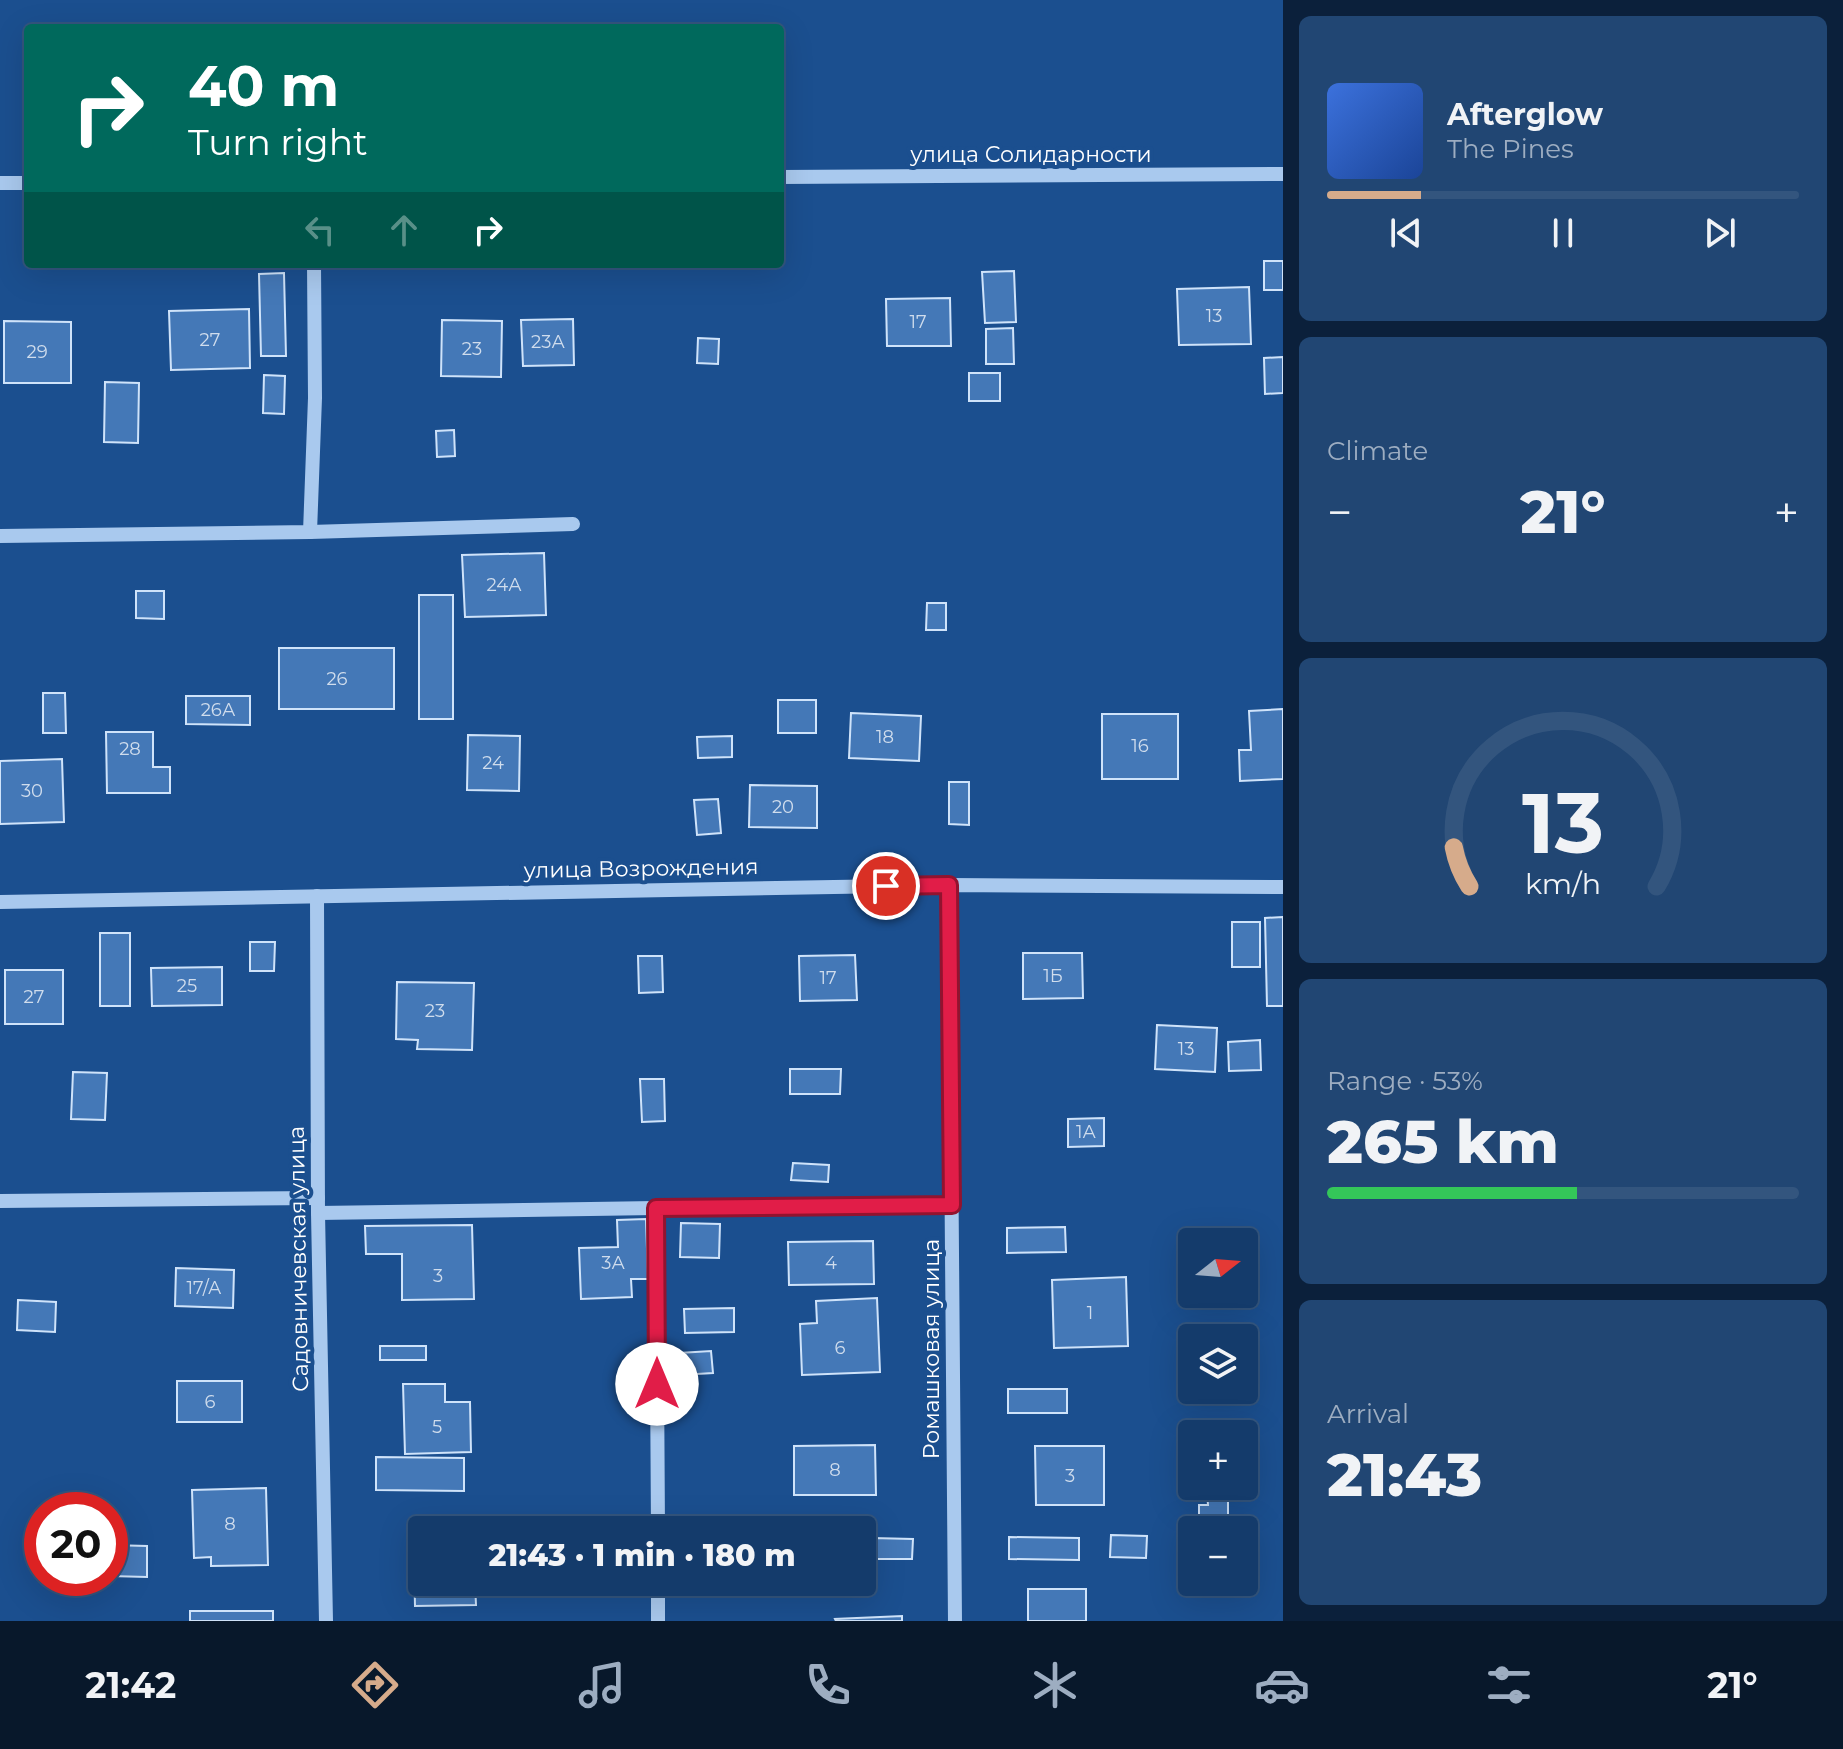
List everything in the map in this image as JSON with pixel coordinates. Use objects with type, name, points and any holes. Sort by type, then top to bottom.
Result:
[{"type":"street","name":"улица Солидарности","points":[[784,177],[1283,174]]},
{"type":"street","points":[[0,183],[24,183]]},
{"type":"street","points":[[310,532],[315,398],[314,268]]},
{"type":"street","points":[[0,536],[310,532],[573,524]]},
{"type":"street","name":"улица Возрождения","points":[[0,902],[949,885],[1283,887]]},
{"type":"street","name":"Ромашковая улица","points":[[949,885],[955,1621]]},
{"type":"street","name":"Садовничевская улица","points":[[317,896],[318,1205],[326,1621]]},
{"type":"street","points":[[0,1201],[656,1208],[952,1205]]},
{"type":"street","points":[[656,1208],[658,1516]]},
{"type":"street","points":[[658,1596],[658,1621]]},
{"type":"building","points":[[1264,261],[1283,261],[1283,290],[1264,290]]},
{"type":"building","points":[[1014,271],[1016,322],[985,323],[982,272]]},
{"type":"building","points":[[284,273],[286,356],[261,356],[259,274]]},
{"type":"building","points":[[1249,287],[1251,344],[1179,345],[1177,289]]},
{"type":"building","points":[[950,298],[951,346],[887,346],[886,299]]},
{"type":"building","points":[[249,309],[250,368],[171,370],[169,311]]},
{"type":"building","points":[[573,319],[574,365],[523,366],[521,320]]},
{"type":"building","points":[[442,320],[502,321],[501,377],[441,376]]},
{"type":"building","points":[[4,321],[71,322],[71,383],[4,383]]},
{"type":"building","points":[[1013,328],[1014,364],[986,364],[986,329]]},
{"type":"building","points":[[698,338],[719,339],[718,364],[697,363]]},
{"type":"building","points":[[1283,357],[1283,393],[1265,394],[1264,358]]},
{"type":"building","points":[[969,373],[1000,373],[1000,401],[969,401]]},
{"type":"building","points":[[264,375],[285,376],[284,414],[263,413]]},
{"type":"building","points":[[105,382],[139,383],[138,443],[104,442]]},
{"type":"building","points":[[454,430],[455,456],[437,457],[436,431]]},
{"type":"building","points":[[544,553],[546,615],[465,617],[462,555]]},
{"type":"building","points":[[136,591],[164,591],[164,619],[136,618]]},
{"type":"building","points":[[419,595],[453,595],[453,719],[419,719]]},
{"type":"building","points":[[927,603],[946,603],[946,630],[926,630]]},
{"type":"building","points":[[279,648],[394,648],[394,709],[279,709]]},
{"type":"building","points":[[43,693],[65,693],[66,733],[43,733]]},
{"type":"building","points":[[186,696],[250,696],[250,725],[186,724]]},
{"type":"building","points":[[778,700],[816,700],[816,733],[778,733]]},
{"type":"building","points":[[1283,709],[1283,779],[1240,781],[1239,750],[1251,750],[1249,711]]},
{"type":"building","points":[[851,713],[921,716],[919,761],[849,758]]},
{"type":"building","points":[[1102,714],[1178,714],[1178,779],[1102,779]]},
{"type":"building","points":[[106,732],[153,732],[153,767],[170,767],[170,793],[107,793]]},
{"type":"building","points":[[468,735],[520,736],[519,791],[467,790]]},
{"type":"building","points":[[732,736],[732,757],[698,758],[697,737]]},
{"type":"building","points":[[62,759],[64,822],[0,824],[0,761]]},
{"type":"building","points":[[949,782],[969,782],[969,825],[949,824]]},
{"type":"building","points":[[750,785],[817,786],[817,828],[749,827]]},
{"type":"building","points":[[718,799],[721,833],[697,835],[694,800]]},
{"type":"building","points":[[1283,917],[1283,1006],[1267,1006],[1265,918]]},
{"type":"building","points":[[1232,922],[1260,922],[1260,967],[1232,967]]},
{"type":"building","points":[[100,933],[130,933],[130,1006],[100,1006]]},
{"type":"building","points":[[250,942],[275,942],[274,971],[250,971]]},
{"type":"building","points":[[1023,953],[1082,953],[1083,998],[1023,999]]},
{"type":"building","points":[[855,955],[857,1000],[800,1001],[799,956]]},
{"type":"building","points":[[638,956],[662,956],[663,992],[639,993]]},
{"type":"building","points":[[222,967],[222,1005],[152,1006],[151,968]]},
{"type":"building","points":[[5,970],[63,970],[63,1024],[5,1024]]},
{"type":"building","points":[[397,982],[474,983],[472,1050],[417,1049],[418,1040],[396,1039]]},
{"type":"building","points":[[1157,1025],[1217,1028],[1215,1072],[1155,1069]]},
{"type":"building","points":[[1260,1040],[1261,1070],[1229,1071],[1228,1042]]},
{"type":"building","points":[[790,1069],[841,1069],[840,1094],[790,1094]]},
{"type":"building","points":[[73,1072],[107,1073],[105,1120],[71,1119]]},
{"type":"building","points":[[640,1079],[664,1079],[665,1121],[642,1122]]},
{"type":"building","points":[[1104,1118],[1104,1146],[1068,1147],[1068,1119]]},
{"type":"building","points":[[793,1163],[829,1165],[828,1182],[791,1180]]},
{"type":"building","points":[[646,1219],[648,1279],[631,1279],[632,1297],[581,1299],[579,1248],[618,1247],[617,1220]]},
{"type":"building","points":[[681,1223],[720,1224],[719,1258],[680,1257]]},
{"type":"building","points":[[472,1225],[474,1299],[402,1300],[402,1254],[366,1254],[365,1226]]},
{"type":"building","points":[[1065,1227],[1066,1252],[1007,1253],[1007,1228]]},
{"type":"building","points":[[873,1241],[874,1284],[789,1285],[788,1242]]},
{"type":"building","points":[[176,1268],[234,1270],[233,1308],[175,1306]]},
{"type":"building","points":[[1126,1277],[1128,1346],[1054,1348],[1052,1280]]},
{"type":"building","points":[[877,1298],[880,1372],[802,1375],[800,1324],[817,1323],[816,1301]]},
{"type":"building","points":[[18,1300],[56,1302],[55,1332],[17,1330]]},
{"type":"building","points":[[734,1308],[734,1332],[685,1333],[684,1309]]},
{"type":"building","points":[[380,1346],[426,1346],[426,1360],[380,1360]]},
{"type":"building","points":[[711,1351],[713,1373],[680,1375],[679,1353]]},
{"type":"building","points":[[177,1381],[242,1381],[242,1422],[177,1422]]},
{"type":"building","points":[[403,1384],[445,1384],[445,1402],[470,1402],[471,1452],[405,1454]]},
{"type":"building","points":[[1008,1389],[1067,1389],[1067,1413],[1008,1413]]},
{"type":"building","points":[[875,1445],[876,1495],[794,1495],[794,1446]]},
{"type":"building","points":[[1035,1446],[1104,1446],[1104,1505],[1036,1505]]},
{"type":"building","points":[[376,1457],[464,1458],[464,1491],[376,1490]]},
{"type":"building","points":[[266,1488],[268,1565],[211,1566],[211,1557],[194,1558],[192,1490]]},
{"type":"building","points":[[1208,1500],[1228,1500],[1228,1516],[1199,1516],[1199,1505],[1208,1505]]},
{"type":"building","points":[[1111,1535],[1147,1536],[1146,1558],[1110,1557]]},
{"type":"building","points":[[1009,1537],[1079,1538],[1079,1560],[1009,1559]]},
{"type":"building","points":[[876,1538],[913,1539],[912,1559],[876,1559]]},
{"type":"building","points":[[128,1545],[147,1546],[147,1577],[128,1576]]},
{"type":"building","points":[[1028,1589],[1086,1589],[1086,1621],[1028,1621]]},
{"type":"building","points":[[415,1596],[476,1596],[476,1605],[415,1606]]},
{"type":"building","points":[[190,1611],[273,1611],[273,1621],[190,1621]]},
{"type":"building","points":[[902,1616],[902,1621],[835,1619]]},
{"type":"route","points":[[657,1384],[656,1208],[952,1205],[949,885],[886,886]]}]
